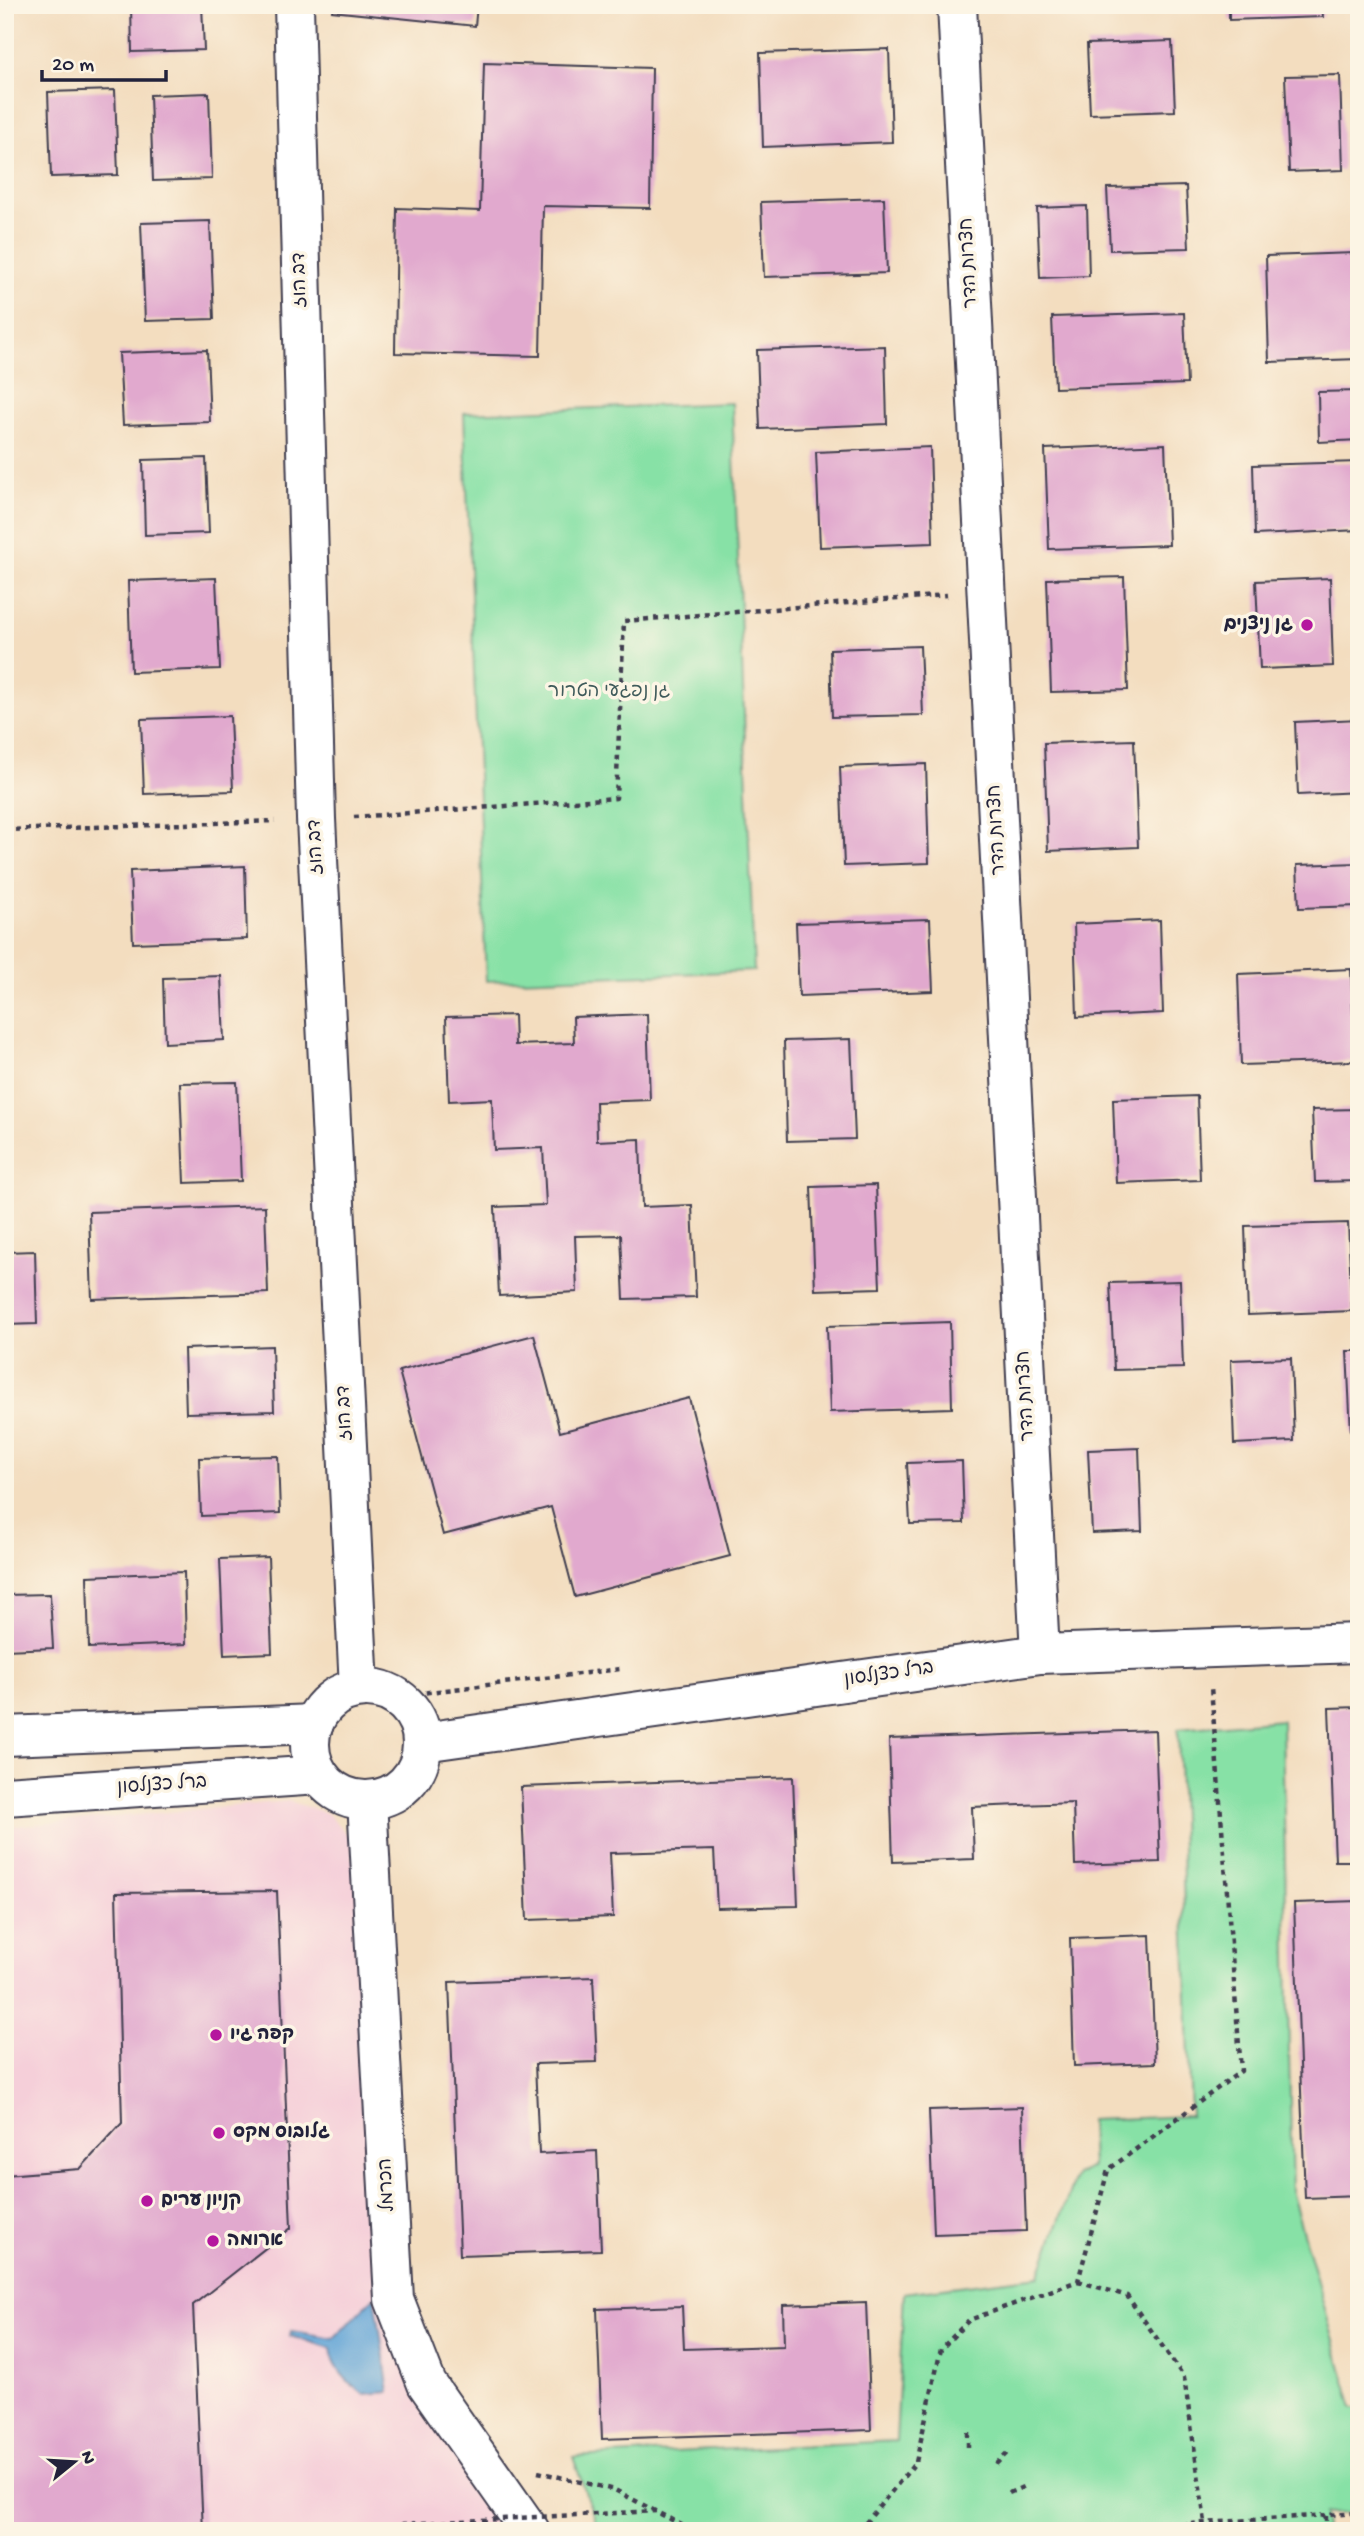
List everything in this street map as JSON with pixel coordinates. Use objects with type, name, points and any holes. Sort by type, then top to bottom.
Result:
[{"type":"street","name":"דב הוז","points":[[294,5],[316,819],[359,1688]]},
{"type":"street","name":"חצרות הדר","points":[[957,5],[1040,1654]]},
{"type":"street","name":"ברל כצנלסון","points":[[423,1742],[1040,1654],[1359,1643]]},
{"type":"street","points":[[359,1688],[378,1689],[395,1696],[409,1708],[418,1723],[423,1742],[421,1759],[413,1776],[401,1789],[385,1798],[348,1798],[332,1788],[319,1775],[312,1759],[310,1741],[314,1724],[324,1707],[340,1695],[359,1688]]},
{"type":"street","points":[[5,1736],[314,1724]]},
{"type":"street","name":"ברל כצנלסון","points":[[5,1796],[319,1775]]},
{"type":"street","name":"הכרמל","points":[[367,1800],[394,2299],[427,2384],[530,2531]]},
{"type":"path","points":[[5,830],[316,819],[616,798],[624,621],[986,592]]},
{"type":"path","points":[[1078,2281],[1108,2171],[1241,2071],[1208,1648]]},
{"type":"path","points":[[859,2531],[916,2462],[941,2349],[969,2320],[1078,2281],[1127,2296],[1184,2377],[1205,2522]]},
{"type":"path","points":[[968,2432],[968,2449]]},
{"type":"path","points":[[996,2464],[1008,2452]]},
{"type":"path","points":[[481,2459],[615,2490],[693,2531]]},
{"type":"path","points":[[1009,2493],[1025,2486]]},
{"type":"path","points":[[402,2524],[656,2511]]},
{"type":"path","points":[[1081,2531],[1263,2517],[1359,2513]]},
{"type":"path","points":[[1326,2515],[1326,2531]]},
{"type":"path","points":[[1263,2517],[1263,2531]]},
{"type":"shaded area","points":[[289,1801],[327,1813],[351,1839],[418,2393],[503,2531],[5,2531],[5,1827]]},
{"type":"green space","name":"גן נפגעי הטרור","points":[[732,403],[754,971],[486,981],[464,413]]},
{"type":"green space","points":[[1282,1720],[1292,2194],[1353,2408],[1359,2408],[1359,2513],[1324,2514],[1325,2531],[599,2531],[573,2457],[896,2441],[904,2293],[1039,2276],[1076,2175],[1092,2167],[1090,2120],[1191,2116],[1178,1729]]},
{"type":"water","points":[[375,2296],[389,2392],[363,2394],[338,2368],[331,2348],[290,2336],[291,2331],[334,2338]]},
{"type":"building","points":[[131,5],[202,5],[204,50],[132,52]]},
{"type":"building","points":[[333,5],[477,5],[475,26],[332,11]]},
{"type":"building","points":[[1229,5],[1322,5],[1323,17],[1229,20]]},
{"type":"building","points":[[1172,41],[1175,111],[1090,114],[1087,44]]},
{"type":"building","points":[[889,49],[892,142],[763,147],[760,53]]},
{"type":"building","points":[[484,63],[652,68],[650,208],[543,206],[540,356],[395,353],[397,208],[480,211]]},
{"type":"building","points":[[1340,75],[1343,170],[1289,172],[1285,76]]},
{"type":"building","points":[[115,90],[118,175],[51,177],[48,92]]},
{"type":"building","points":[[209,93],[212,179],[153,181],[150,95]]},
{"type":"building","points":[[1186,186],[1189,248],[1110,250],[1107,188]]},
{"type":"building","points":[[884,198],[887,273],[764,277],[761,202]]},
{"type":"building","points":[[1087,206],[1089,276],[1040,278],[1037,208]]},
{"type":"building","points":[[210,221],[214,319],[145,321],[141,223]]},
{"type":"building","points":[[1355,253],[1359,359],[1269,362],[1266,256]]},
{"type":"building","points":[[1184,313],[1187,384],[1055,388],[1052,317]]},
{"type":"building","points":[[885,346],[887,424],[760,429],[757,350]]},
{"type":"building","points":[[207,350],[210,422],[123,425],[119,353]]},
{"type":"building","points":[[1359,391],[1359,440],[1319,442],[1318,392]]},
{"type":"building","points":[[1165,444],[1169,545],[1049,549],[1045,449]]},
{"type":"building","points":[[930,447],[933,543],[820,547],[816,452]]},
{"type":"building","points":[[206,458],[209,533],[145,535],[143,460]]},
{"type":"building","points":[[1359,462],[1359,530],[1255,535],[1253,465]]},
{"type":"building","points":[[1124,577],[1128,690],[1051,692],[1047,579]]},
{"type":"building","points":[[216,578],[220,669],[131,672],[128,581]]},
{"type":"building","points":[[1330,578],[1333,666],[1260,669],[1256,581]]},
{"type":"building","points":[[920,646],[923,715],[832,717],[830,649]]},
{"type":"building","points":[[230,716],[233,791],[144,794],[141,719]]},
{"type":"building","points":[[1359,719],[1359,792],[1298,795],[1295,722]]},
{"type":"building","points":[[1134,740],[1138,847],[1048,851],[1044,743]]},
{"type":"building","points":[[926,764],[929,863],[844,866],[840,767]]},
{"type":"building","points":[[1359,863],[1359,906],[1299,908],[1297,865]]},
{"type":"building","points":[[245,866],[247,939],[133,943],[130,871]]},
{"type":"building","points":[[930,919],[933,991],[799,996],[796,923]]},
{"type":"building","points":[[1160,920],[1163,1013],[1077,1017],[1074,924]]},
{"type":"building","points":[[1351,969],[1355,1061],[1241,1065],[1238,974]]},
{"type":"building","points":[[221,976],[224,1040],[165,1043],[163,978]]},
{"type":"building","points":[[647,1014],[650,1100],[596,1102],[597,1141],[640,1139],[642,1207],[692,1205],[696,1297],[624,1299],[621,1235],[575,1236],[577,1292],[499,1296],[495,1207],[546,1205],[543,1148],[494,1150],[492,1099],[449,1101],[446,1017],[514,1015],[515,1045],[574,1043],[573,1017]]},
{"type":"building","points":[[851,1039],[855,1139],[787,1141],[784,1041]]},
{"type":"building","points":[[237,1082],[241,1181],[184,1183],[180,1083]]},
{"type":"building","points":[[1197,1096],[1200,1180],[1116,1183],[1113,1099]]},
{"type":"building","points":[[1359,1109],[1359,1181],[1315,1182],[1312,1110]]},
{"type":"building","points":[[876,1185],[880,1288],[815,1290],[811,1187]]},
{"type":"building","points":[[265,1206],[268,1293],[92,1299],[89,1212]]},
{"type":"building","points":[[1348,1223],[1352,1311],[1248,1315],[1245,1226]]},
{"type":"building","points":[[35,1251],[37,1324],[5,1325],[5,1252]]},
{"type":"building","points":[[1180,1281],[1183,1368],[1114,1370],[1110,1283]]},
{"type":"building","points":[[950,1322],[952,1408],[830,1412],[827,1326]]},
{"type":"building","points":[[534,1335],[560,1432],[689,1398],[730,1556],[575,1597],[551,1507],[443,1535],[399,1371]]},
{"type":"building","points":[[272,1346],[274,1411],[186,1413],[184,1349]]},
{"type":"building","points":[[1347,1351],[1359,1351],[1359,1433],[1351,1433]]},
{"type":"building","points":[[1291,1358],[1294,1441],[1234,1444],[1231,1360]]},
{"type":"building","points":[[1139,1448],[1142,1531],[1092,1533],[1088,1450]]},
{"type":"building","points":[[278,1456],[280,1513],[201,1516],[199,1458]]},
{"type":"building","points":[[962,1461],[964,1523],[910,1524],[907,1463]]},
{"type":"building","points":[[268,1557],[272,1653],[224,1655],[220,1559]]},
{"type":"building","points":[[184,1572],[186,1644],[89,1648],[87,1576]]},
{"type":"building","points":[[50,1594],[53,1648],[5,1650],[5,1595]]},
{"type":"building","points":[[1359,1707],[1359,1861],[1335,1861],[1329,1708]]},
{"type":"building","points":[[1155,1730],[1160,1862],[1075,1865],[1073,1803],[972,1807],[974,1859],[893,1862],[889,1739]]},
{"type":"building","points":[[793,1777],[798,1906],[717,1908],[714,1850],[610,1853],[613,1917],[527,1920],[521,1787]]},
{"type":"building","name":"קניון ערים","points":[[277,1891],[291,2228],[193,2305],[203,2531],[5,2531],[5,2175],[80,2169],[122,2123],[116,1893]]},
{"type":"building","points":[[1359,1901],[1359,2196],[1305,2198],[1294,1903]]},
{"type":"building","points":[[1150,1935],[1155,2063],[1074,2066],[1070,1938]]},
{"type":"building","points":[[593,1977],[597,2062],[535,2064],[539,2154],[597,2151],[601,2250],[460,2255],[449,1982]]},
{"type":"building","points":[[1022,2107],[1026,2231],[934,2234],[929,2110]]},
{"type":"building","points":[[866,2302],[871,2430],[602,2439],[597,2309],[682,2306],[684,2349],[784,2346],[783,2305]]},
{"type":"place","name":"גן ניצנים","points":[[1307,625]]},
{"type":"place","name":"קפה ג'ו","points":[[216,2035]]},
{"type":"place","name":"גלובוס מקס","points":[[219,2133]]},
{"type":"place","name":"קניון ערים","points":[[147,2201]]},
{"type":"place","name":"ארומה","points":[[213,2241]]}]
